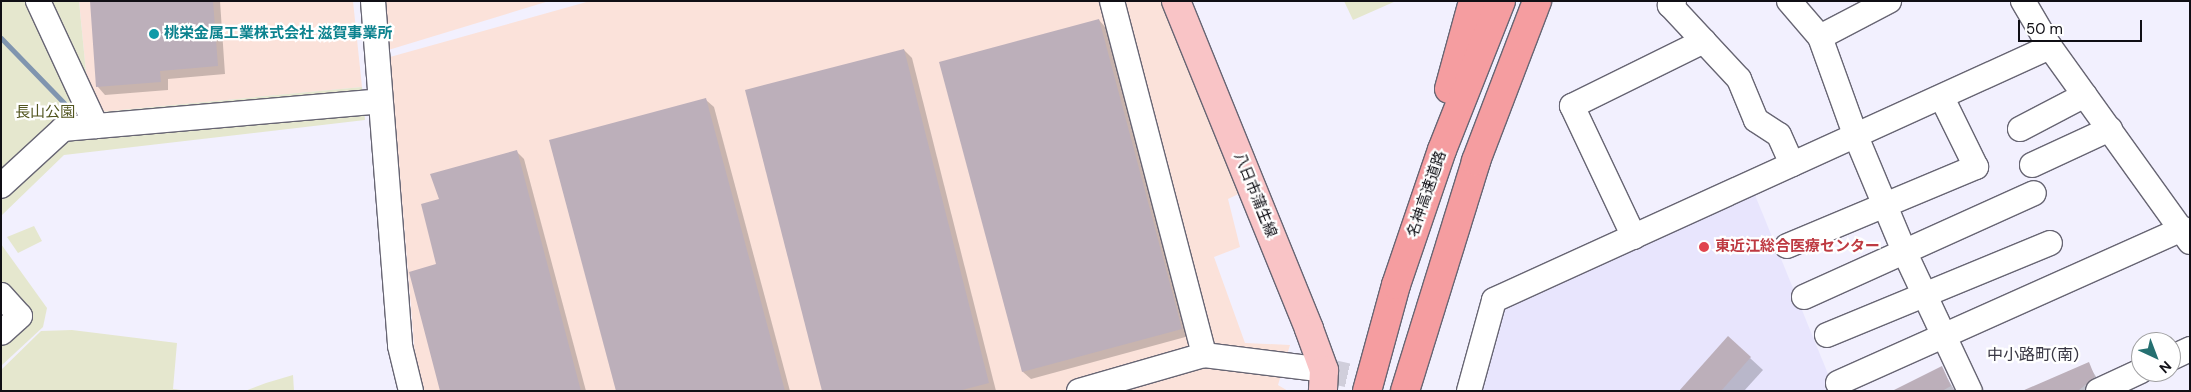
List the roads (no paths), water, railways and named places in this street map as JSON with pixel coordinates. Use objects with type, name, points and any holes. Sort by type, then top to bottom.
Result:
[{"type":"highway","points":[[1365,391],[1387,283],[1453,77],[1473,1]]},
{"type":"highway","name":"名神高速道路","points":[[1365,391],[1396,285],[1442,150],[1501,1]]},
{"type":"highway","points":[[1405,391],[1476,161],[1538,1]]},
{"type":"main road","name":"八日市蒲生線","points":[[1176,1],[1324,380]]},
{"type":"street","points":[[38,1],[96,126]]},
{"type":"street","points":[[373,1],[400,346],[411,391]]},
{"type":"street","points":[[1112,1],[1204,355]]},
{"type":"street","points":[[1674,1],[1670,5],[1738,79],[1756,120],[1779,134],[1792,164]]},
{"type":"street","points":[[1789,1],[1820,37],[1855,134],[1884,205],[1904,252],[1926,294],[1970,391]]},
{"type":"street","points":[[1838,383],[2187,236],[2050,48],[2023,1]]},
{"type":"street","points":[[1820,37],[1885,2]]},
{"type":"street","points":[[1634,237],[1572,106],[1704,42]]},
{"type":"street","points":[[1469,391],[1494,300],[1855,134],[1942,98],[2050,48]]},
{"type":"street","points":[[2020,129],[2085,95]]},
{"type":"street","points":[[1787,246],[1976,166],[1942,98]]},
{"type":"street","points":[[1,186],[63,129],[380,101]]},
{"type":"street","points":[[2032,165],[2110,129]]},
{"type":"street","points":[[1804,298],[2034,193]]},
{"type":"street","points":[[1827,335],[2050,243]]},
{"type":"street","points":[[1,295],[20,316],[1,333]]},
{"type":"street","points":[[1080,391],[1204,355],[1324,380]]},
{"type":"street","points":[[2098,391],[2131,376]]},
{"type":"waterway","points":[[1,38],[64,103]]},
{"type":"tunnel","points":[[1324,370],[1418,391]]},
{"type":"place","name":"桃栄金属工業株式会社 滋賀事業所","points":[[154,34]]},
{"type":"place","name":"東近江総合医療センター","points":[[1704,247]]},
{"type":"district","name":"中小路町(南)","points":[[2033,355]]},
{"type":"park label","name":"長山公園","points":[[45,113]]}]
